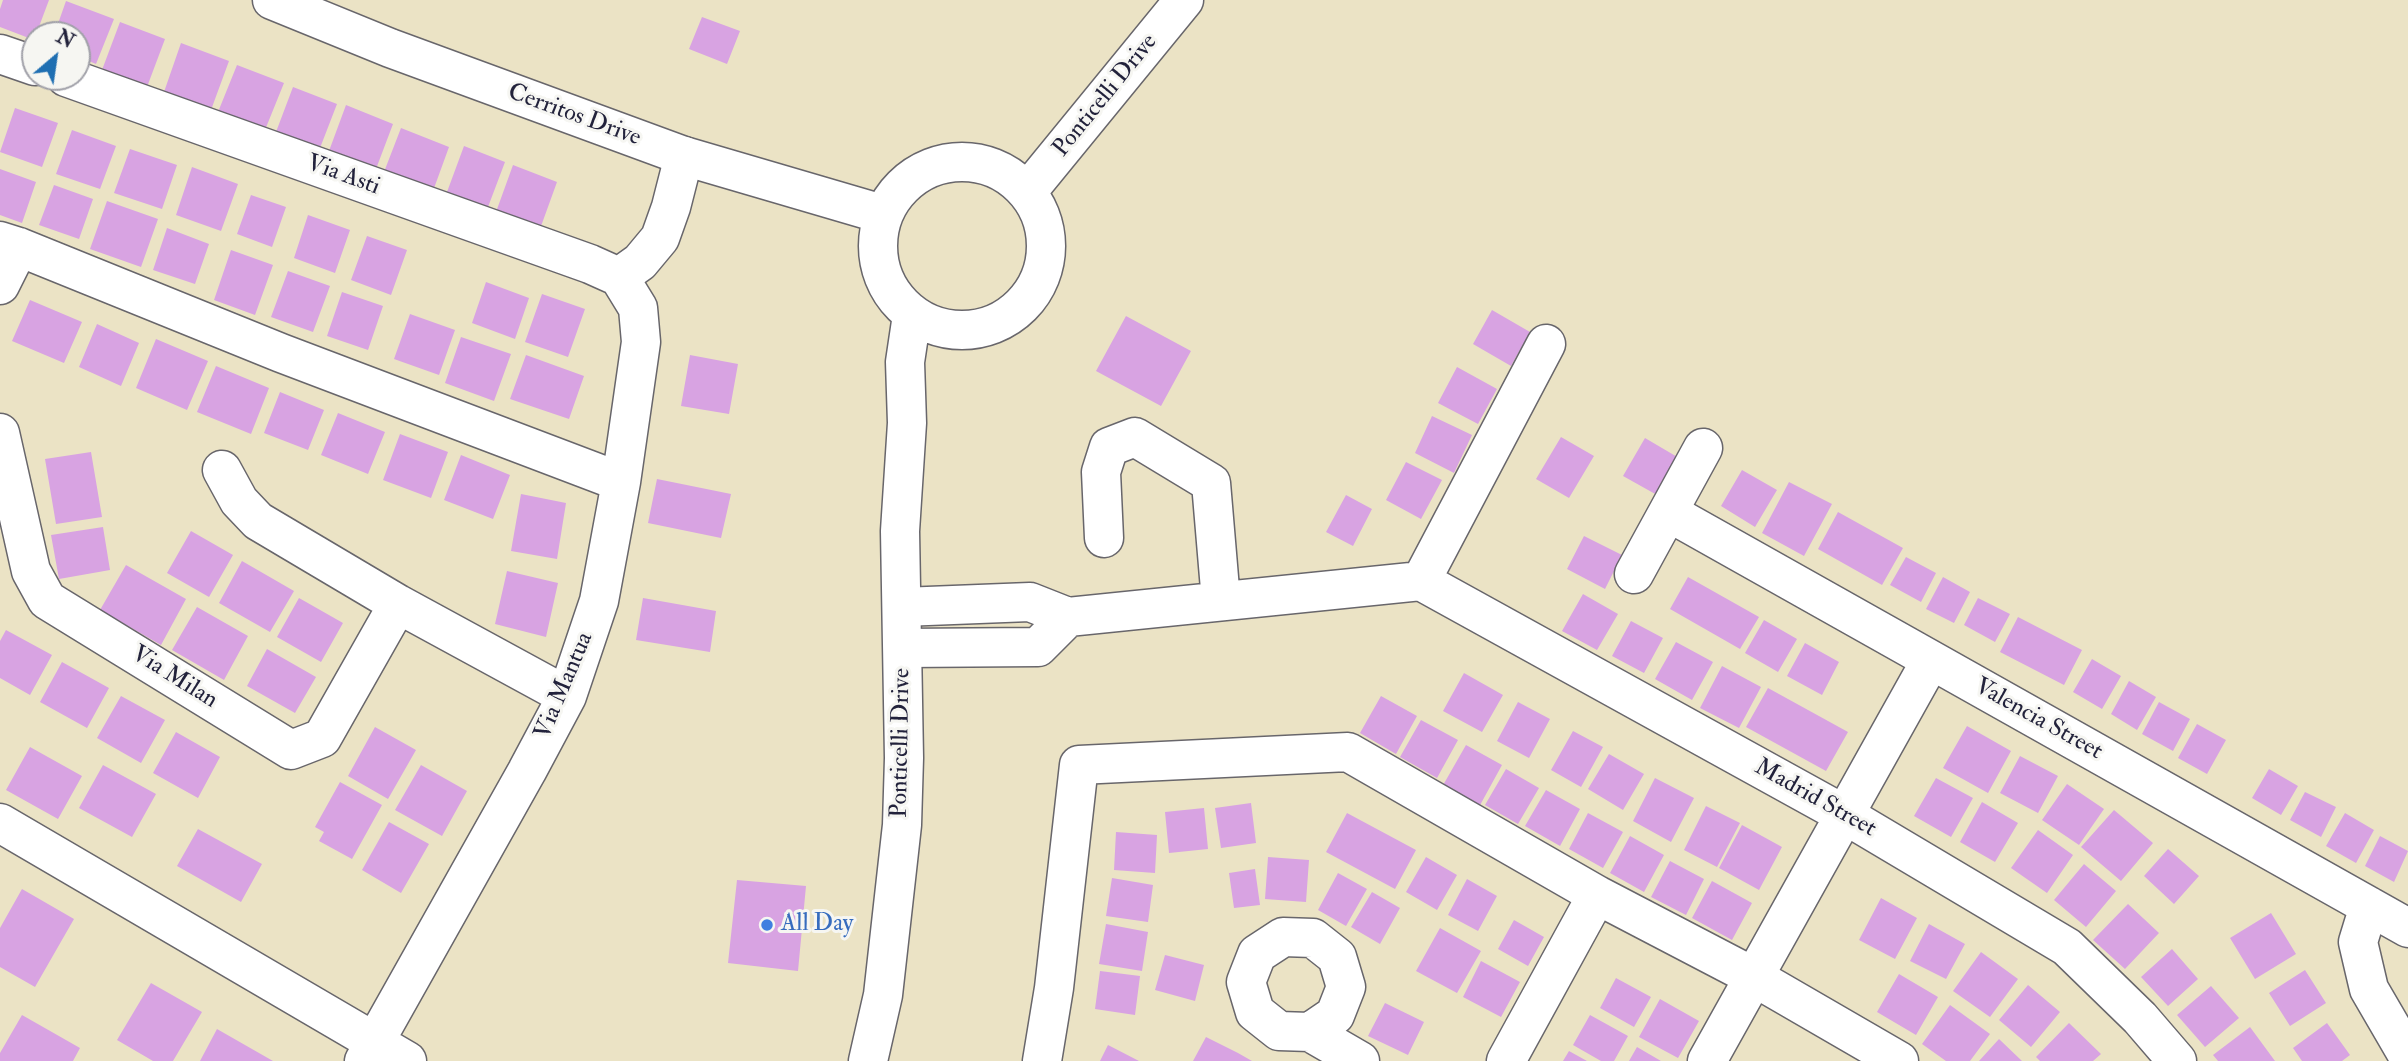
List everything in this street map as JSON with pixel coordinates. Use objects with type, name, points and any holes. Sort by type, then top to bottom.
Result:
[{"type":"street","name":"Cerritos Drive","points":[[272,0],[390,48],[684,156],[882,214]]},
{"type":"street","name":"Ponticelli Drive","points":[[1027,192],[1184,0]]},
{"type":"street","points":[[0,54],[21,61]]},
{"type":"street","name":"Via Asti","points":[[91,86],[590,264],[618,277]]},
{"type":"street","points":[[618,277],[640,262],[660,238],[684,156]]},
{"type":"street","points":[[958,162],[984,164],[1007,175],[1027,192],[1041,215],[1047,242],[1044,269],[1032,293],[1014,313],[990,327],[963,331],[924,320],[894,296],[882,273],[877,247],[882,214],[892,198],[910,179],[932,167],[958,162]]},
{"type":"street","points":[[0,285],[9,244],[281,353],[621,482]]},
{"type":"street","name":"Via Mantua","points":[[369,1052],[527,771],[566,696],[599,601],[621,482],[641,342],[638,307],[618,277]]},
{"type":"street","name":"Ponticelli Drive","points":[[868,1061],[883,995],[902,825],[904,758],[900,531],[908,423],[905,362],[924,320]]},
{"type":"street","points":[[902,607],[1030,602],[1068,617],[1421,581],[1546,344]]},
{"type":"street","name":"Via Milan","points":[[0,433],[31,571],[47,600],[291,750],[322,738],[398,604]]},
{"type":"street","points":[[1104,538],[1101,472],[1110,447],[1135,437],[1211,483],[1221,601]]},
{"type":"street","points":[[1634,574],[1703,448]]},
{"type":"street","points":[[222,470],[239,501],[258,521],[398,604],[566,696]]},
{"type":"street","name":"Valencia Street","points":[[1668,512],[2408,928]]},
{"type":"street","name":"Madrid Street","points":[[1421,581],[1844,815],[2067,947],[2140,1018],[2177,1061]]},
{"type":"street","points":[[903,648],[1038,647],[1068,617]]},
{"type":"street","points":[[1707,1061],[1931,660]]},
{"type":"street","points":[[1042,1061],[1054,988],[1079,765],[1348,752],[1597,895],[1754,977],[1899,1061]]},
{"type":"street","points":[[0,823],[369,1052],[407,1061]]},
{"type":"street","points":[[1506,1061],[1597,895]]},
{"type":"street","points":[[2369,906],[2358,942],[2369,989],[2408,1056]]},
{"type":"street","points":[[1310,1032],[1360,1061]]},
{"type":"building","points":[[3,0],[49,0],[41,21],[21,21],[21,35],[0,27]]},
{"type":"building","points":[[66,1],[114,19],[96,64],[91,62],[91,21],[59,21]]},
{"type":"building","points":[[702,17],[740,31],[727,64],[689,49]]},
{"type":"building","points":[[120,22],[165,39],[147,87],[102,70]]},
{"type":"building","points":[[181,43],[229,61],[211,110],[164,92]]},
{"type":"building","points":[[237,65],[284,83],[265,130],[218,112]]},
{"type":"building","points":[[293,87],[337,104],[320,148],[276,132]]},
{"type":"building","points":[[346,105],[393,124],[376,169],[329,151]]},
{"type":"building","points":[[15,108],[58,123],[42,167],[0,152]]},
{"type":"building","points":[[401,128],[449,147],[433,191],[384,172]]},
{"type":"building","points":[[72,130],[116,146],[100,189],[56,174]]},
{"type":"building","points":[[464,146],[505,162],[488,207],[447,192]]},
{"type":"building","points":[[130,149],[177,165],[162,209],[114,193]]},
{"type":"building","points":[[513,165],[557,182],[540,229],[496,212]]},
{"type":"building","points":[[192,167],[238,184],[221,231],[176,215]]},
{"type":"building","points":[[0,169],[36,182],[22,223],[0,215]]},
{"type":"building","points":[[54,185],[93,199],[79,239],[39,225]]},
{"type":"building","points":[[251,195],[286,207],[272,247],[237,234]]},
{"type":"building","points":[[107,201],[158,219],[141,267],[90,249]]},
{"type":"building","points":[[308,215],[350,230],[335,273],[294,258]]},
{"type":"building","points":[[167,228],[209,244],[195,284],[153,270]]},
{"type":"building","points":[[367,236],[407,250],[391,295],[351,280]]},
{"type":"building","points":[[231,250],[273,265],[255,315],[214,300]]},
{"type":"building","points":[[288,271],[330,286],[313,332],[271,317]]},
{"type":"building","points":[[486,282],[529,298],[515,339],[472,323]]},
{"type":"building","points":[[342,292],[383,306],[368,350],[327,336]]},
{"type":"building","points":[[542,294],[585,309],[568,357],[525,342]]},
{"type":"building","points":[[30,300],[82,322],[64,363],[12,341]]},
{"type":"building","points":[[1492,310],[1530,332],[1511,366],[1473,344]]},
{"type":"building","points":[[410,314],[455,330],[439,375],[394,359]]},
{"type":"building","points":[[1126,316],[1191,351],[1161,406],[1096,371]]},
{"type":"building","points":[[97,324],[139,343],[121,386],[79,367]]},
{"type":"building","points":[[461,337],[511,354],[494,401],[445,383]]},
{"type":"building","points":[[156,339],[208,361],[187,410],[136,388]]},
{"type":"building","points":[[526,355],[584,376],[569,419],[510,399]]},
{"type":"building","points":[[690,355],[738,364],[729,414],[681,406]]},
{"type":"building","points":[[216,366],[269,388],[251,434],[197,412]]},
{"type":"building","points":[[1457,367],[1497,389],[1478,424],[1438,403]]},
{"type":"building","points":[[280,392],[324,410],[308,450],[264,433]]},
{"type":"building","points":[[338,413],[385,432],[368,474],[321,455]]},
{"type":"building","points":[[1432,416],[1472,435],[1454,473],[1415,453]]},
{"type":"building","points":[[400,434],[448,452],[431,498],[383,480]]},
{"type":"building","points":[[1561,437],[1594,456],[1569,498],[1536,479]]},
{"type":"building","points":[[1645,438],[1679,458],[1657,495],[1623,476]]},
{"type":"building","points":[[91,452],[102,517],[56,524],[45,459]]},
{"type":"building","points":[[461,455],[510,475],[493,519],[444,500]]},
{"type":"building","points":[[1406,462],[1442,480],[1421,519],[1386,500]]},
{"type":"building","points":[[1742,470],[1777,490],[1755,527],[1721,506]]},
{"type":"building","points":[[657,479],[731,494],[721,538],[648,523]]},
{"type":"building","points":[[1789,482],[1832,504],[1804,556],[1762,533]]},
{"type":"building","points":[[521,494],[566,503],[557,559],[511,551]]},
{"type":"building","points":[[1346,495],[1372,509],[1353,546],[1326,532]]},
{"type":"building","points":[[1838,512],[1903,548],[1882,585],[1818,549]]},
{"type":"building","points":[[103,527],[110,570],[59,579],[51,535]]},
{"type":"building","points":[[191,531],[233,555],[209,597],[167,573]]},
{"type":"building","points":[[1584,536],[1622,555],[1605,589],[1567,569]]},
{"type":"building","points":[[1906,557],[1936,573],[1921,602],[1890,585]]},
{"type":"building","points":[[242,561],[294,591],[270,632],[219,603]]},
{"type":"building","points":[[126,565],[186,599],[161,645],[100,610]]},
{"type":"building","points":[[507,571],[558,583],[546,637],[495,624]]},
{"type":"building","points":[[1688,577],[1759,617],[1740,649],[1670,609]]},
{"type":"building","points":[[1943,577],[1970,592],[1954,623],[1926,609]]},
{"type":"building","points":[[1583,594],[1618,614],[1597,650],[1562,631]]},
{"type":"building","points":[[299,598],[343,623],[321,662],[277,637]]},
{"type":"building","points":[[643,598],[716,611],[710,652],[636,640]]},
{"type":"building","points":[[1978,598],[2010,614],[1995,642],[1964,625]]},
{"type":"building","points":[[197,607],[248,636],[224,680],[172,650]]},
{"type":"building","points":[[2018,617],[2082,650],[2064,685],[2000,652]]},
{"type":"building","points":[[1764,620],[1797,639],[1778,672],[1745,653]]},
{"type":"building","points":[[1631,621],[1663,638],[1644,673],[1612,656]]},
{"type":"building","points":[[6,630],[52,655],[30,695],[0,678],[0,641]]},
{"type":"building","points":[[1676,642],[1713,662],[1692,700],[1655,679]]},
{"type":"building","points":[[1805,643],[1839,662],[1822,695],[1787,676]]},
{"type":"building","points":[[267,649],[316,677],[295,713],[247,686]]},
{"type":"building","points":[[2092,659],[2121,676],[2102,709],[2073,692]]},
{"type":"building","points":[[62,662],[109,688],[87,728],[40,702]]},
{"type":"building","points":[[1722,666],[1761,687],[1739,728],[1700,708]]},
{"type":"building","points":[[1464,673],[1503,695],[1482,732],[1443,711]]},
{"type":"building","points":[[2129,681],[2156,697],[2137,730],[2111,714]]},
{"type":"building","points":[[1768,688],[1848,732],[1826,771],[1746,727]]},
{"type":"building","points":[[121,696],[165,720],[141,763],[97,738]]},
{"type":"building","points":[[1381,696],[1417,716],[1396,754],[1360,733]]},
{"type":"building","points":[[1518,702],[1550,719],[1529,758],[1497,741]]},
{"type":"building","points":[[2159,702],[2190,719],[2173,751],[2142,734]]},
{"type":"building","points":[[1421,720],[1458,740],[1437,778],[1400,757]]},
{"type":"building","points":[[2197,724],[2226,740],[2207,774],[2178,758]]},
{"type":"building","points":[[1967,726],[2011,751],[1988,793],[1943,768]]},
{"type":"building","points":[[375,727],[416,750],[388,799],[348,776]]},
{"type":"building","points":[[1573,731],[1603,747],[1581,787],[1551,770]]},
{"type":"building","points":[[176,732],[220,757],[198,798],[153,773]]},
{"type":"building","points":[[1466,745],[1502,765],[1479,807],[1442,787]]},
{"type":"building","points":[[30,747],[82,776],[58,819],[6,790]]},
{"type":"building","points":[[1609,754],[1644,774],[1623,810],[1588,789]]},
{"type":"building","points":[[2020,756],[2058,776],[2038,813],[2000,793]]},
{"type":"building","points":[[103,765],[156,794],[132,837],[79,808]]},
{"type":"building","points":[[421,765],[467,791],[442,836],[395,810]]},
{"type":"building","points":[[1506,769],[1539,788],[1518,824],[1485,805]]},
{"type":"building","points":[[2269,769],[2298,786],[2281,815],[2252,798]]},
{"type":"building","points":[[1655,778],[1694,798],[1671,842],[1633,821]]},
{"type":"building","points":[[1936,778],[1973,798],[1951,837],[1914,816]]},
{"type":"building","points":[[340,782],[382,805],[352,859],[319,841],[324,832],[315,827]]},
{"type":"building","points":[[2067,784],[2104,809],[2079,845],[2042,820]]},
{"type":"building","points":[[1546,790],[1580,809],[1560,846],[1525,826]]},
{"type":"building","points":[[2305,792],[2336,807],[2321,837],[2290,820]]},
{"type":"building","points":[[1982,802],[2018,823],[1995,862],[1960,842]]},
{"type":"building","points":[[1251,803],[1256,843],[1221,848],[1215,808]]},
{"type":"building","points":[[1706,806],[1740,823],[1717,867],[1684,850]]},
{"type":"building","points":[[1204,808],[1208,849],[1169,853],[1165,812]]},
{"type":"building","points":[[2114,810],[2153,843],[2121,881],[2081,847]]},
{"type":"building","points":[[1347,813],[1416,850],[1395,889],[1326,852]]},
{"type":"building","points":[[1588,813],[1623,832],[1603,868],[1569,849]]},
{"type":"building","points":[[2345,813],[2374,830],[2356,863],[2326,846]]},
{"type":"building","points":[[389,822],[429,844],[401,893],[362,870]]},
{"type":"building","points":[[1742,825],[1782,847],[1759,890],[1719,868]]},
{"type":"building","points":[[198,829],[262,864],[241,902],[177,866]]},
{"type":"building","points":[[2038,830],[2073,855],[2047,893],[2011,868]]},
{"type":"building","points":[[1116,832],[1157,835],[1155,873],[1114,870]]},
{"type":"building","points":[[1630,836],[1664,855],[1644,892],[1610,873]]},
{"type":"building","points":[[2380,836],[2408,851],[2394,882],[2365,866]]},
{"type":"building","points":[[2168,849],[2199,876],[2174,904],[2144,876]]},
{"type":"building","points":[[1268,857],[1309,860],[1306,902],[1265,899]]},
{"type":"building","points":[[1426,857],[1457,875],[1437,910],[1406,892]]},
{"type":"building","points":[[1670,861],[1704,879],[1686,915],[1651,897]]},
{"type":"building","points":[[2084,864],[2116,891],[2086,927],[2054,900]]},
{"type":"building","points":[[1255,869],[1260,905],[1234,908],[1229,873]]},
{"type":"building","points":[[1338,873],[1367,889],[1346,926],[1318,910]]},
{"type":"building","points":[[1112,878],[1153,885],[1148,922],[1106,916]]},
{"type":"building","points":[[1467,879],[1497,896],[1478,931],[1448,915]]},
{"type":"building","name":"All Day","points":[[737,880],[806,886],[798,971],[728,963]]},
{"type":"building","points":[[1712,881],[1752,903],[1732,940],[1692,918]]},
{"type":"building","points":[[22,889],[74,919],[35,987],[0,967],[0,928]]},
{"type":"building","points":[[1372,892],[1400,908],[1380,944],[1351,927]]},
{"type":"building","points":[[1881,898],[1917,918],[1895,959],[1859,940]]},
{"type":"building","points":[[2128,904],[2159,933],[2125,969],[2093,940]]},
{"type":"building","points":[[2271,913],[2296,954],[2255,979],[2230,938]]},
{"type":"building","points":[[1514,920],[1544,937],[1528,966],[1498,949]]},
{"type":"building","points":[[1106,924],[1148,932],[1142,971],[1099,964]]},
{"type":"building","points":[[1929,924],[1965,944],[1946,979],[1910,961]]},
{"type":"building","points":[[1440,928],[1481,951],[1457,993],[1416,971]]},
{"type":"building","points":[[2172,949],[2198,979],[2168,1006],[2141,977]]},
{"type":"building","points":[[1981,952],[2018,979],[1990,1017],[1953,991]]},
{"type":"building","points":[[1165,955],[1204,965],[1195,1001],[1155,990]]},
{"type":"building","points":[[1481,961],[1520,982],[1501,1017],[1463,997]]},
{"type":"building","points":[[2305,970],[2326,1003],[2290,1026],[2269,993]]},
{"type":"building","points":[[1100,971],[1140,976],[1135,1015],[1095,1009]]},
{"type":"building","points":[[1899,974],[1938,997],[1916,1035],[1877,1012]]},
{"type":"building","points":[[1616,978],[1651,997],[1634,1027],[1600,1008]]},
{"type":"building","points":[[151,983],[202,1012],[173,1061],[153,1061],[117,1040]]},
{"type":"building","points":[[2028,985],[2060,1012],[2031,1047],[1999,1020]]},
{"type":"building","points":[[2211,986],[2239,1018],[2205,1047],[2177,1015]]},
{"type":"building","points":[[1660,999],[1699,1021],[1678,1058],[1639,1037]]},
{"type":"building","points":[[1385,1003],[1424,1022],[1408,1055],[1368,1036]]},
{"type":"building","points":[[1950,1005],[1990,1034],[1970,1061],[1946,1061],[1922,1044]]},
{"type":"building","points":[[22,1015],[80,1048],[73,1061],[0,1061],[0,1053]]},
{"type":"building","points":[[1590,1015],[1628,1036],[1614,1061],[1601,1061],[1573,1045]]},
{"type":"building","points":[[2069,1023],[2101,1054],[2093,1061],[2040,1061],[2036,1057]]},
{"type":"building","points":[[2327,1023],[2350,1055],[2342,1061],[2302,1061],[2293,1048]]},
{"type":"building","points":[[2250,1027],[2275,1061],[2218,1061],[2213,1055]]},
{"type":"building","points":[[217,1029],[273,1061],[200,1061]]},
{"type":"building","points":[[1206,1037],[1238,1053],[1252,1061],[1193,1061]]},
{"type":"building","points":[[1999,1039],[2022,1061],[1979,1061]]},
{"type":"building","points":[[1108,1045],[1139,1061],[1100,1061]]},
{"type":"building","points":[[1637,1047],[1661,1061],[1629,1061]]},
{"type":"building","points":[[1569,1051],[1587,1061],[1563,1061]]},
{"type":"place","name":"All Day","points":[[767,925]]}]
